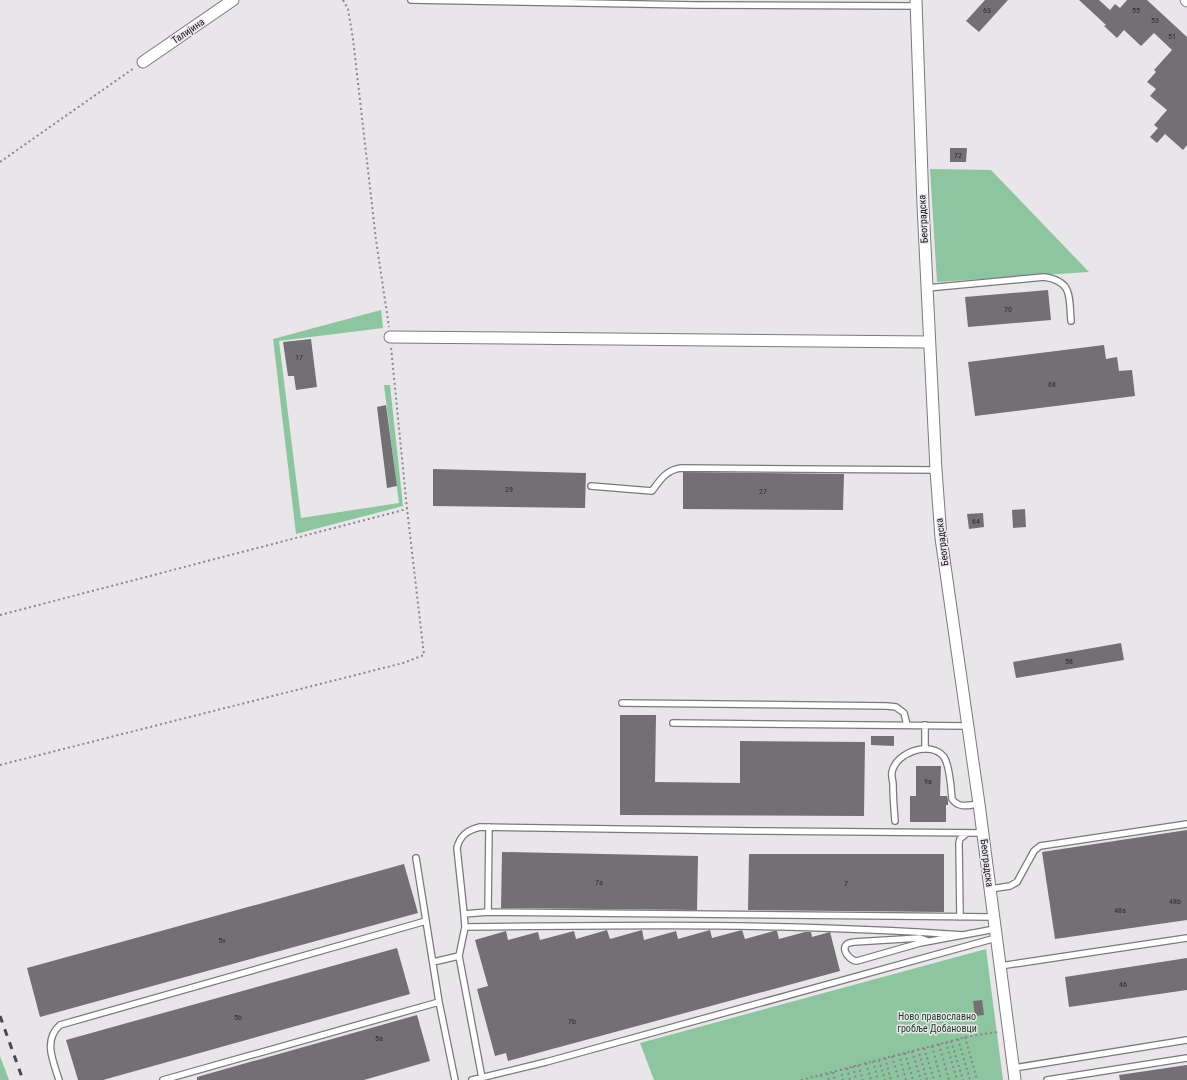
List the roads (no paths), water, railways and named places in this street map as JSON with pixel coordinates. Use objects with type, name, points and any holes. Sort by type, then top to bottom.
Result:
[{"type":"street","name":"Талијина","points":[[143,62],[233,0]]},
{"type":"street","name":"Београдска","points":[[916,3],[922,205],[941,538],[983,833],[1015,1080]]},
{"type":"street","points":[[390,337],[929,342]]},
{"type":"lane","points":[[411,0],[916,3]]},
{"type":"lane","points":[[927,288],[1044,277],[1052,278],[1064,284],[1068,291],[1071,321]]},
{"type":"lane","points":[[591,486],[652,491],[662,477],[669,471],[681,468],[936,470]]},
{"type":"lane","points":[[622,703],[887,706],[896,707],[904,713],[907,725]]},
{"type":"lane","points":[[673,723],[968,726]]},
{"type":"lane","points":[[925,725],[925,750]]},
{"type":"lane","points":[[895,821],[892,772],[897,762],[914,750],[932,749],[939,752],[945,758],[952,800],[955,804],[960,806],[979,804]]},
{"type":"lane","points":[[990,889],[1010,886],[1017,882],[1034,851],[1040,846],[1187,824]]},
{"type":"lane","points":[[482,1078],[459,956],[465,927],[457,848],[458,841],[462,835],[468,831],[480,827],[489,827],[983,833]]},
{"type":"lane","points":[[488,912],[489,827]]},
{"type":"lane","points":[[960,917],[959,843],[960,839],[967,833]]},
{"type":"lane","points":[[416,858],[439,1002],[455,1080]]},
{"type":"lane","points":[[464,914],[488,912],[993,917]]},
{"type":"lane","points":[[59,1080],[50,1049],[52,1037],[55,1030],[60,1025],[426,922]]},
{"type":"lane","points":[[465,927],[784,926],[963,935],[996,934]]},
{"type":"lane","points":[[472,1080],[546,1062],[996,934]]},
{"type":"lane","points":[[928,941],[920,938],[854,942],[846,946],[846,951],[850,959],[857,961],[928,941],[963,935]]},
{"type":"lane","points":[[1000,966],[1187,938]]},
{"type":"lane","points":[[432,962],[459,956]]},
{"type":"lane","points":[[164,1080],[439,1002]]},
{"type":"lane","points":[[1014,1068],[1187,1040]]},
{"type":"lane","points":[[1050,1080],[1187,1058]]},
{"type":"railway","points":[[0,1016],[23,1080]]},
{"type":"park label","name":"Ново православно гробље Добановци","points":[[937,1022]]}]
